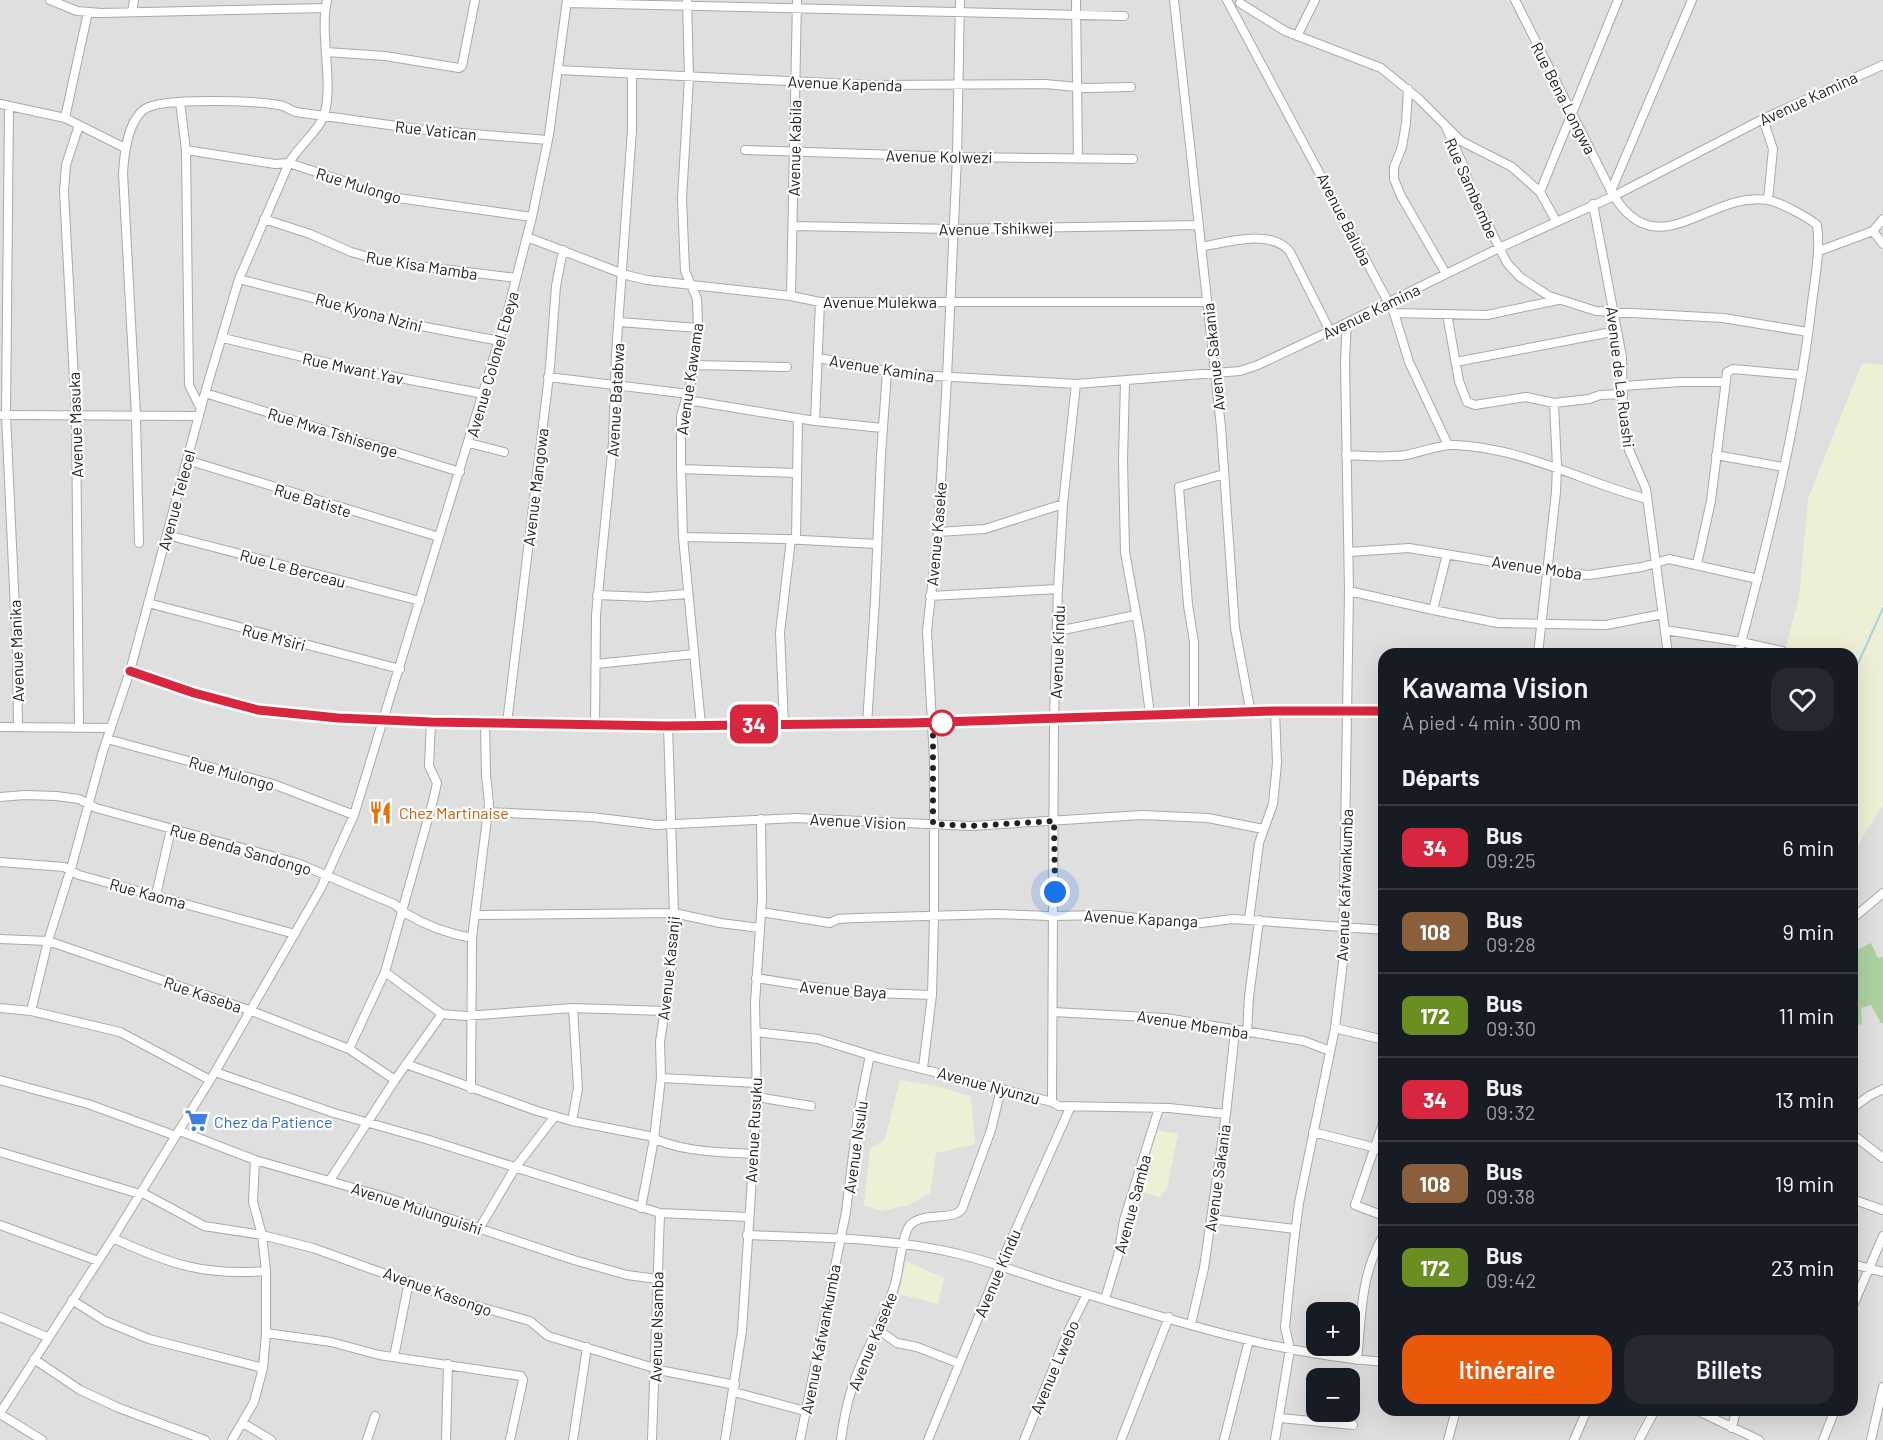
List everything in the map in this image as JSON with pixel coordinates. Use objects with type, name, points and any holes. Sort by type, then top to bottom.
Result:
[{"type":"street","points":[[50,0],[88,12],[326,4],[324,114]]},
{"type":"street","points":[[132,12],[134,0]]},
{"type":"street","points":[[326,52],[385,56],[459,69],[466,52],[475,0]]},
{"type":"street","name":"Avenue Kabila","points":[[791,296],[797,0]]},
{"type":"street","name":"Avenue Kaseke","points":[[923,1068],[932,995],[934,916],[933,723],[927,643],[938,532],[951,301],[960,0]]},
{"type":"street","points":[[1076,0],[1078,159]]},
{"type":"street","name":"Avenue Sakania","points":[[1174,0],[1224,474],[1235,628],[1251,714]]},
{"type":"street","name":"Avenue Baluba","points":[[1227,0],[1395,313],[1409,362],[1448,445]]},
{"type":"street","points":[[1297,36],[1315,0]]},
{"type":"street","name":"Rue Bena Longwa","points":[[1515,0],[1613,193],[1632,217],[1647,225],[1657,227],[1678,224],[1747,201],[1768,200]]},
{"type":"street","points":[[1539,192],[1618,0]]},
{"type":"street","points":[[1613,193],[1692,0]]},
{"type":"street","points":[[1235,14],[1241,1],[1275,26],[1382,68],[1408,89],[1446,128],[1470,146],[1512,167],[1539,192],[1556,221]]},
{"type":"street","points":[[567,2],[687,3],[959,14],[1124,16]]},
{"type":"street","name":"Avenue Colonel Ebeya","points":[[0,1413],[113,1238],[215,1072],[327,877],[354,815],[500,341],[532,217],[548,140],[567,2]]},
{"type":"street","name":"Avenue Kawama","points":[[687,3],[689,77],[682,199],[685,271],[697,299],[698,327],[688,397],[681,416],[681,469],[687,594],[701,725]]},
{"type":"street","points":[[65,118],[88,12]]},
{"type":"street","name":"Avenue Kamina","points":[[819,358],[887,372],[947,378],[1076,384],[1240,370],[1347,323],[1763,119],[1883,65]]},
{"type":"street","name":"Avenue Kapenda","points":[[558,70],[870,85],[1045,84],[1077,87],[1131,87]]},
{"type":"street","name":"Avenue Batabwa","points":[[595,725],[597,595],[612,456],[632,130],[632,75]]},
{"type":"street","points":[[1408,89],[1406,123],[1394,178],[1401,196],[1446,274]]},
{"type":"street","points":[[3,415],[76,417],[200,412],[189,385],[186,150],[180,102]]},
{"type":"street","name":"Rue Vatican","points":[[125,148],[142,111],[151,106],[180,102],[277,104],[296,112],[324,114],[425,130],[548,140]]},
{"type":"street","points":[[0,104],[65,118],[125,148],[123,173],[136,416],[139,543]]},
{"type":"street","name":"Avenue Manika","points":[[9,106],[4,144],[3,415],[17,654],[18,727]]},
{"type":"street","name":"Avenue Telecel","points":[[31,1011],[48,941],[71,870],[107,739],[130,671],[205,393],[239,279],[289,163],[298,148],[320,124],[324,114]]},
{"type":"street","points":[[1740,648],[1758,579],[1783,467],[1801,375],[1819,251],[1817,225],[1768,200],[1773,149],[1763,119]]},
{"type":"street","name":"Avenue Masuka","points":[[79,124],[66,165],[64,183],[76,417],[80,727]]},
{"type":"street","name":"Rue Sambembe","points":[[1446,128],[1464,167],[1470,189],[1507,263],[1520,277],[1558,300]]},
{"type":"street","name":"Rue Mulongo","points":[[186,150],[275,164],[289,163],[391,197],[532,217]]},
{"type":"street","name":"Avenue Kolwezi","points":[[745,150],[957,157],[1133,159]]},
{"type":"street","name":"Avenue de La Ruashi","points":[[1593,204],[1617,331],[1623,390],[1623,419],[1627,441],[1640,473],[1647,499],[1667,648]]},
{"type":"street","name":"Rue Kisa Mamba","points":[[264,219],[310,234],[357,254],[386,262],[516,278]]},
{"type":"street","points":[[1819,251],[1873,231],[1883,219]]},
{"type":"street","name":"Avenue Tshikwej","points":[[793,226],[953,229],[1199,225]]},
{"type":"street","points":[[1873,231],[1883,244]]},
{"type":"street","name":"Avenue Mulekwa","points":[[527,237],[622,274],[657,282],[791,296],[820,302],[1207,302]]},
{"type":"street","points":[[1201,247],[1251,239],[1279,242],[1290,252],[1330,331]]},
{"type":"street","name":"Avenue Mangowa","points":[[507,723],[548,377],[556,285],[563,250]]},
{"type":"street","name":"Rue Kyona Nzini","points":[[239,279],[317,298],[373,317],[500,341]]},
{"type":"street","points":[[1395,313],[1495,314],[1558,300],[1596,311],[1737,319],[1808,332]]},
{"type":"street","points":[[815,421],[820,302]]},
{"type":"street","points":[[1447,314],[1459,381],[1467,402],[1475,405],[1526,397],[1554,403],[1589,399],[1623,390],[1680,382],[1725,382]]},
{"type":"street","points":[[619,322],[698,327]]},
{"type":"street","name":"Avenue Kafwankumba","points":[[1275,1440],[1290,1348],[1285,1328],[1295,1229],[1335,1028],[1343,962],[1349,591],[1346,455],[1347,323]]},
{"type":"street","points":[[1456,362],[1617,331]]},
{"type":"street","name":"Rue Mwant Yav","points":[[223,338],[358,370],[484,394]]},
{"type":"street","points":[[694,365],[787,367]]},
{"type":"street","points":[[1697,564],[1711,501],[1725,382],[1730,369],[1801,375]]},
{"type":"street","points":[[867,724],[882,428],[887,372]]},
{"type":"street","points":[[548,377],[615,384],[815,421],[882,428]]},
{"type":"street","points":[[1125,381],[1123,460],[1125,552],[1150,715]]},
{"type":"street","name":"Avenue Kindu","points":[[1052,1102],[1055,916],[1054,718],[1063,504],[1076,384]]},
{"type":"street","name":"Rue Mwa Tshisenge","points":[[205,393],[460,472]]},
{"type":"street","points":[[1539,648],[1557,466],[1554,403]]},
{"type":"street","points":[[783,724],[780,633],[793,539],[798,418]]},
{"type":"street","points":[[469,443],[504,452]]},
{"type":"street","points":[[1346,455],[1396,456],[1448,445],[1492,450],[1557,466],[1647,499]]},
{"type":"street","points":[[1716,455],[1783,467]]},
{"type":"street","name":"Rue Batiste","points":[[187,460],[439,537]]},
{"type":"street","points":[[681,469],[796,473]]},
{"type":"street","points":[[1194,715],[1194,642],[1188,605],[1179,487],[1224,474]]},
{"type":"street","points":[[938,532],[986,529],[1063,504]]},
{"type":"street","name":"Rue Le Berceau","points":[[167,535],[420,601]]},
{"type":"street","points":[[683,537],[793,539],[876,544]]},
{"type":"street","name":"Avenue Moba","points":[[1349,552],[1409,548],[1548,571],[1589,575],[1642,567],[1669,559],[1758,579]]},
{"type":"street","points":[[1433,610],[1447,554]]},
{"type":"street","points":[[930,596],[1059,589]]},
{"type":"street","points":[[1349,591],[1498,623],[1606,625],[1663,614]]},
{"type":"street","points":[[597,595],[648,597],[687,594]]},
{"type":"street","name":"Rue M'siri","points":[[148,603],[399,669]]},
{"type":"street","points":[[1058,631],[1136,615]]},
{"type":"street","points":[[1665,630],[1768,648]]},
{"type":"street","points":[[596,664],[694,654]]},
{"type":"street","points":[[130,671],[194,693],[258,710],[304,715],[431,722],[668,726],[867,724],[1251,714],[1275,711],[1378,711]]},
{"type":"street","points":[[1249,920],[1259,843],[1269,818],[1275,788],[1277,763],[1275,711]]},
{"type":"street","points":[[349,1048],[385,972],[437,786],[429,763],[431,722]]},
{"type":"street","points":[[471,1089],[472,938],[488,812],[485,723]]},
{"type":"street","name":"Avenue Kasanji","points":[[641,1208],[654,1139],[661,1078],[660,1052],[672,964],[674,913],[668,726]]},
{"type":"street","points":[[0,727],[111,728]]},
{"type":"street","name":"Rue Mulongo","points":[[107,739],[273,784],[354,815]]},
{"type":"street","name":"Rue Benda Sandongo","points":[[0,797],[45,795],[76,798],[89,805],[171,829],[297,862],[327,877],[394,904],[402,911],[455,934],[472,938]]},
{"type":"street","name":"Avenue Vision","points":[[488,812],[672,825],[760,819],[817,819],[971,826],[1142,815],[1208,818],[1263,829]]},
{"type":"street","name":"Avenue Rusuku","points":[[725,1440],[742,1331],[757,1097],[756,978],[761,912],[760,819]]},
{"type":"street","points":[[156,895],[171,829]]},
{"type":"street","name":"Rue Kaoma","points":[[0,862],[48,865],[71,870],[79,875],[295,934]]},
{"type":"street","points":[[1858,914],[1883,893]]},
{"type":"street","name":"Avenue Kapanga","points":[[761,912],[830,923],[838,919],[856,918],[997,914],[1119,915],[1193,924],[1233,919],[1378,930]]},
{"type":"street","points":[[476,915],[674,913],[720,923],[760,928]]},
{"type":"street","points":[[1247,1032],[1259,920]]},
{"type":"street","name":"Rue Kaseba","points":[[0,939],[48,941],[249,1010],[349,1048],[395,1080]]},
{"type":"street","points":[[385,972],[442,1014],[471,1015],[573,1008],[665,1011]]},
{"type":"street","name":"Avenue Baya","points":[[756,978],[846,993],[932,995]]},
{"type":"street","points":[[0,1008],[31,1011],[120,1032],[210,1080]]},
{"type":"street","points":[[572,1121],[578,1088],[573,1008]]},
{"type":"street","name":"Avenue Mbemba","points":[[1053,1012],[1166,1018],[1304,1041],[1330,1051]]},
{"type":"street","points":[[330,1180],[395,1080],[442,1014]]},
{"type":"street","points":[[1335,1028],[1378,1039]]},
{"type":"street","name":"Avenue Sakania","points":[[1191,1324],[1204,1268],[1226,1114],[1235,1031]]},
{"type":"street","name":"Avenue Nyunzu","points":[[756,1032],[806,1036],[1070,1108],[1159,1108],[1226,1114]]},
{"type":"street","name":"Avenue Nsulu","points":[[840,1238],[870,1055]]},
{"type":"street","points":[[406,1064],[471,1089],[572,1121],[649,1136],[709,1151],[753,1154]]},
{"type":"street","points":[[215,1072],[324,1110],[660,1214],[748,1217]]},
{"type":"street","points":[[661,1078],[757,1083]]},
{"type":"street","name":"Avenue Mulunguishi","points":[[0,1080],[88,1104],[255,1160],[330,1180],[574,1260],[627,1275],[657,1279]]},
{"type":"street","name":"Avenue Kaseke","points":[[842,1440],[847,1403],[855,1378],[892,1294],[905,1243],[905,1233],[911,1223],[934,1215],[955,1215],[962,1209],[991,1130],[1000,1089]]},
{"type":"street","points":[[1858,1103],[1883,1089]]},
{"type":"street","points":[[757,1097],[811,1106]]},
{"type":"street","name":"Avenue Kindu","points":[[928,1440],[999,1267],[1070,1108]]},
{"type":"street","name":"Avenue Samba","points":[[1105,1299],[1116,1264],[1124,1220],[1159,1108]]},
{"type":"street","points":[[479,1229],[515,1168],[555,1116]]},
{"type":"street","points":[[1313,1132],[1378,1148]]},
{"type":"street","points":[[1858,1139],[1883,1158]]},
{"type":"street","name":"Avenue Kasongo","points":[[0,1152],[141,1193],[204,1226],[262,1235],[313,1248],[489,1310],[530,1321],[548,1336],[806,1411]]},
{"type":"street","points":[[1378,1153],[1355,1205],[1378,1214]]},
{"type":"street","points":[[232,1440],[254,1402],[263,1368],[266,1333],[267,1271],[262,1235],[253,1202],[255,1160]]},
{"type":"street","points":[[1858,1201],[1883,1210]]},
{"type":"street","name":"Avenue Nsamba","points":[[652,1440],[660,1214]]},
{"type":"street","points":[[1211,1219],[1295,1229]]},
{"type":"street","points":[[0,1225],[98,1261]]},
{"type":"street","points":[[747,1235],[905,1243],[960,1254],[1087,1294],[1249,1340],[1312,1355],[1378,1362]]},
{"type":"street","points":[[1858,1294],[1883,1236]]},
{"type":"street","points":[[113,1238],[186,1268],[223,1273],[267,1271]]},
{"type":"street","name":"Avenue Kafwankumba","points":[[800,1440],[840,1238]]},
{"type":"street","points":[[1357,1360],[1365,1281],[1378,1245]]},
{"type":"street","points":[[1858,1265],[1883,1272]]},
{"type":"street","points":[[394,1358],[408,1281]]},
{"type":"street","name":"Avenue Lwebo","points":[[1024,1440],[1065,1340],[1087,1294]]},
{"type":"street","points":[[72,1300],[105,1321],[149,1339],[263,1368]]},
{"type":"street","points":[[0,1317],[47,1337]]},
{"type":"street","points":[[1121,1440],[1169,1317]]},
{"type":"street","points":[[877,1329],[897,1343],[917,1347],[958,1364]]},
{"type":"street","points":[[266,1333],[331,1342],[394,1358],[523,1377],[510,1440]]},
{"type":"street","points":[[1224,1440],[1249,1340]]},
{"type":"street","points":[[573,1440],[587,1347]]},
{"type":"street","points":[[33,1359],[80,1390],[119,1408],[205,1440]]},
{"type":"street","points":[[446,1440],[448,1365]]},
{"type":"street","points":[[1871,1440],[1883,1387]]},
{"type":"street","points":[[0,1413],[42,1440]]},
{"type":"street","points":[[367,1440],[375,1416]]},
{"type":"street","points":[[1448,1440],[1454,1416]]},
{"type":"street","points":[[1574,1440],[1584,1416]]},
{"type":"street","points":[[1639,1440],[1652,1416]]},
{"type":"street","points":[[1708,1416],[1759,1440]]},
{"type":"street","points":[[1732,1428],[1735,1416]]},
{"type":"street","points":[[1824,1440],[1833,1416]]},
{"type":"street","points":[[1280,1418],[1353,1425]]},
{"type":"street","points":[[243,1423],[271,1440]]},
{"type":"shaded area","points":[[0,0],[1883,0],[1883,1440],[0,1440]]},
{"type":"green space","points":[[1862,363],[1883,365],[1883,805],[1858,844],[1858,648],[1786,648],[1799,597],[1808,499]]},
{"type":"green space","points":[[1871,943],[1878,958],[1883,957],[1883,1023],[1871,1005],[1861,1008],[1862,1024],[1858,1025],[1858,950]]},
{"type":"green space","points":[[900,1080],[941,1087],[971,1097],[975,1144],[936,1153],[930,1193],[909,1205],[881,1211],[864,1205],[870,1149],[885,1139]]},
{"type":"green space","points":[[1157,1130],[1178,1134],[1167,1188],[1160,1197],[1137,1191]]},
{"type":"green space","points":[[906,1261],[944,1278],[938,1304],[899,1294]]},
{"type":"waterway","points":[[1858,664],[1883,608]]},
{"type":"bus line","name":"34","points":[[130,671],[194,693],[258,710],[338,718],[431,722],[668,726],[933,723],[1251,714],[1275,711],[1378,711]]},
{"type":"place","name":"Chez Martinaise","points":[[381,812]]},
{"type":"place","name":"Chez da Patience","points":[[196,1121]]},
{"type":"route","points":[[942,723],[933,723],[933,824],[971,826],[1054,821],[1055,892]]}]
